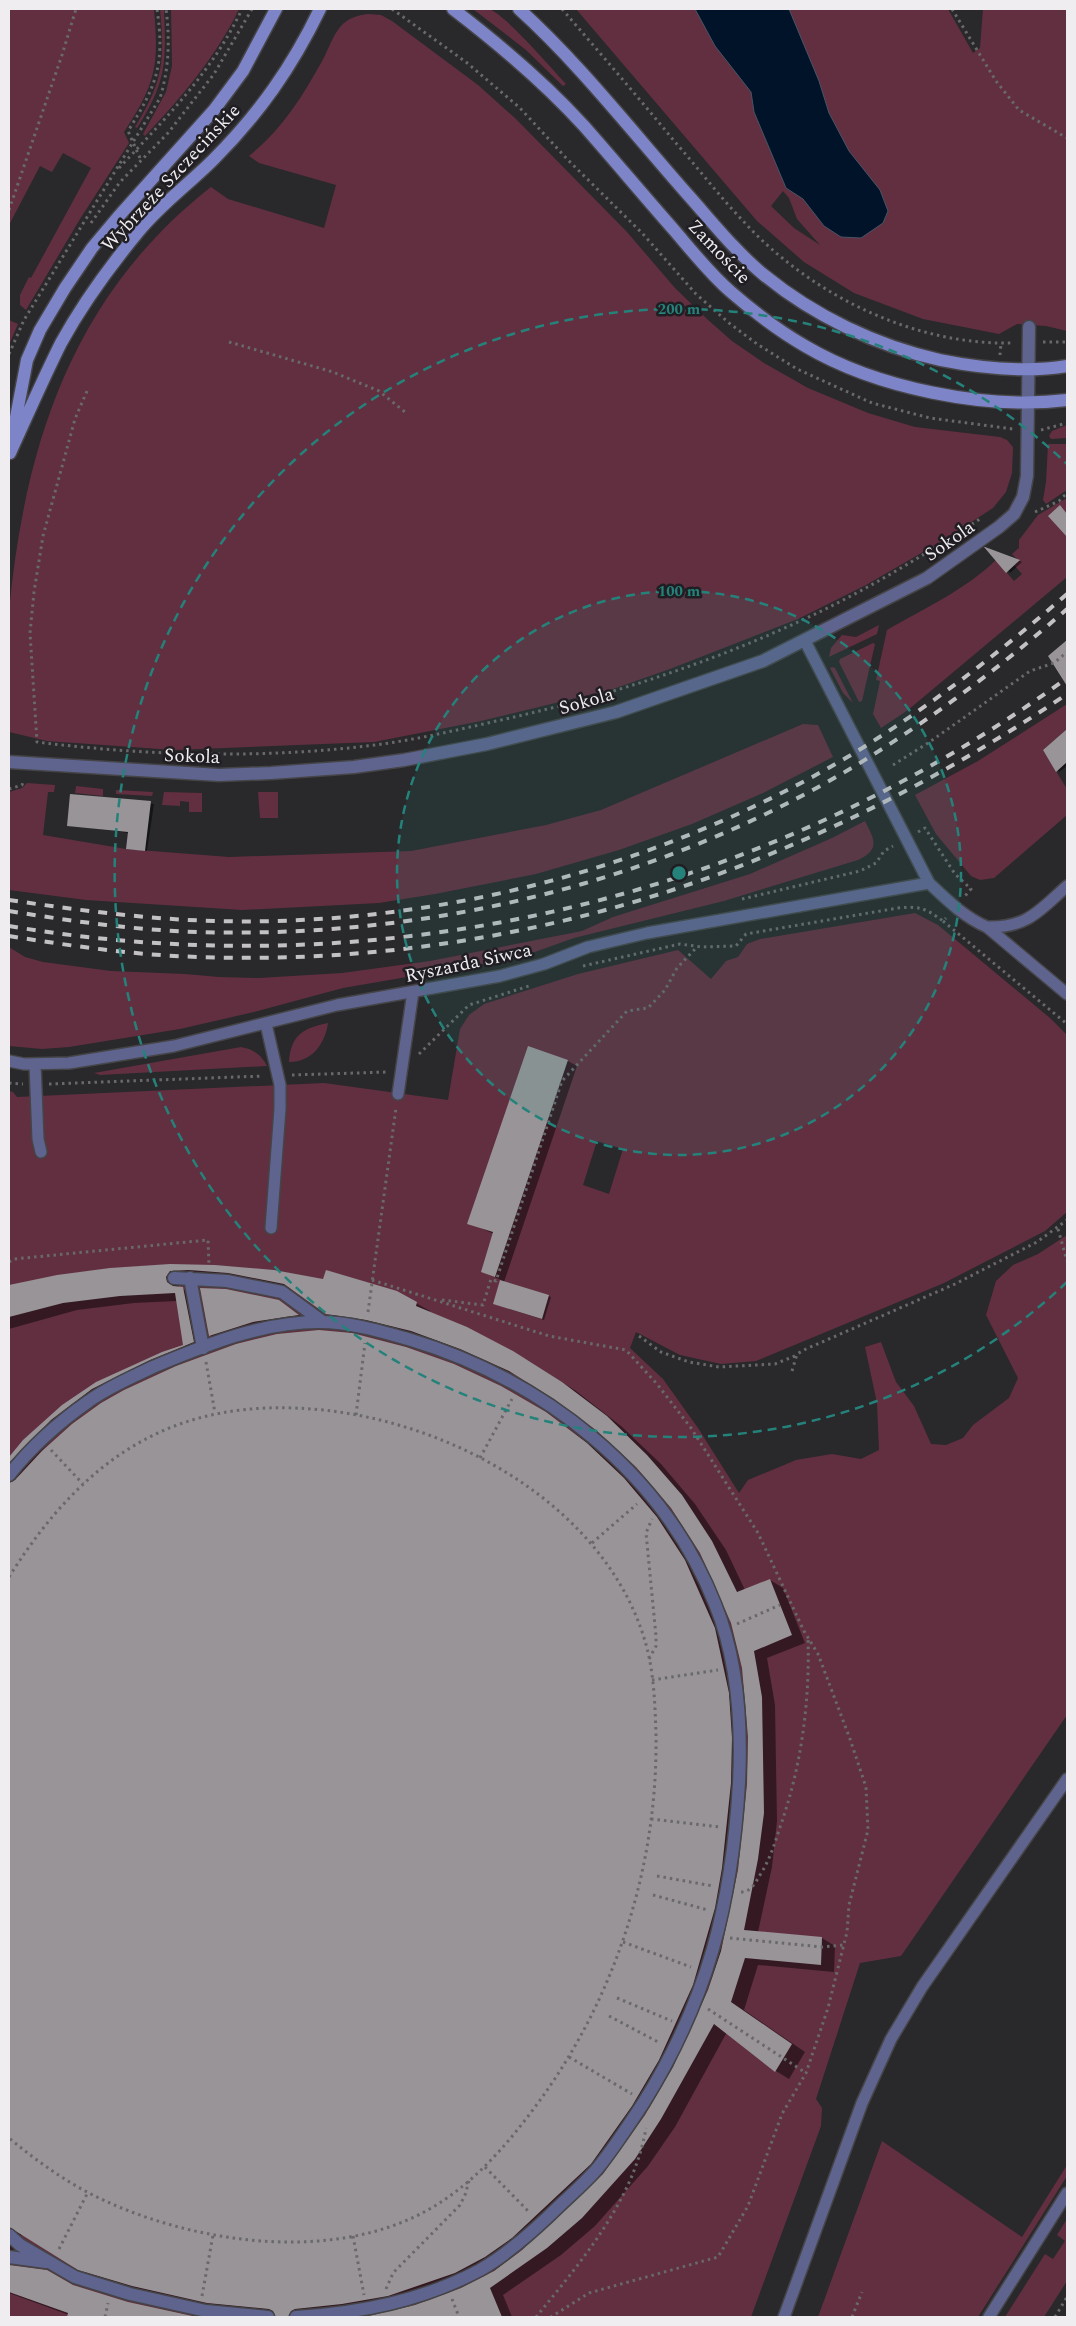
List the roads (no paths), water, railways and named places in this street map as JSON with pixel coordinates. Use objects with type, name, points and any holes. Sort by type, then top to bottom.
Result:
[{"type":"street","name":"Wybrzeże Szczecińskie","points":[[9,456],[27,360],[45,321],[92,248],[214,110],[243,71],[276,9]]},
{"type":"street","name":"Wybrzeże Szczecińskie","points":[[9,456],[62,342],[91,293],[141,229],[167,201],[212,161],[266,100],[286,73],[320,9]]},
{"type":"street","name":"Zamoście","points":[[453,9],[494,40],[542,83],[585,127],[691,251],[730,291],[768,322],[806,347],[852,369],[920,390],[985,401],[1028,402]]},
{"type":"street","name":"Zamoście","points":[[519,9],[576,66],[728,241],[763,274],[793,296],[846,327],[912,354],[988,367],[1028,368]]},
{"type":"street","name":"Sokola","points":[[9,762],[219,775],[271,773],[404,760],[539,732],[616,712],[762,661],[927,578],[999,527],[1014,514],[1023,497],[1026,486],[1029,327]]},
{"type":"street","points":[[1028,368],[1067,366]]},
{"type":"street","points":[[1028,402],[1067,400]]},
{"type":"street","points":[[174,1278],[227,1281],[282,1292],[324,1322]]},
{"type":"street","points":[[190,1278],[203,1348]]},
{"type":"street","points":[[9,1475],[53,1429],[92,1398],[138,1374],[203,1348],[229,1338],[279,1324],[324,1322],[376,1330],[431,1346],[519,1384],[545,1401],[602,1445],[637,1478],[675,1526],[702,1573],[716,1605],[730,1646],[736,1684],[740,1757],[737,1821],[720,1923],[707,1974],[682,2033],[628,2127],[597,2169],[528,2236],[483,2268],[443,2287],[392,2304],[340,2314],[296,2317]]},
{"type":"street","points":[[9,2235],[75,2277],[130,2294],[206,2311],[268,2317]]},
{"type":"street","points":[[9,2257],[52,2263]]},
{"type":"lane","points":[[805,641],[929,883],[961,912],[987,927],[1067,994]]},
{"type":"lane","name":"Ryszarda Siwca","points":[[10,1062],[35,1064],[69,1062],[174,1046],[337,1006],[500,976],[544,964],[588,947],[647,933],[929,883]]},
{"type":"lane","points":[[987,927],[1005,928],[1031,918],[1067,886]]},
{"type":"lane","points":[[398,1094],[413,992]]},
{"type":"lane","points":[[266,1024],[278,1075],[280,1109],[271,1228]]},
{"type":"lane","points":[[35,1064],[38,1139],[41,1152]]},
{"type":"lane","points":[[784,2317],[862,2103],[891,2039],[922,1987],[1067,1780]]},
{"type":"lane","points":[[989,2317],[1067,2193]]},
{"type":"water","points":[[695,9],[789,9],[819,81],[829,113],[849,151],[880,190],[888,211],[883,223],[861,238],[841,237],[824,226],[803,199],[786,188],[754,112],[751,92],[715,46]]},
{"type":"railway","points":[[9,900],[86,911],[162,918],[214,921],[297,920],[380,913],[463,901],[544,883],[624,859],[702,829],[778,795],[851,755],[908,718],[962,679],[1067,594]]},
{"type":"railway","points":[[9,911],[79,922],[150,929],[197,932],[283,932],[369,926],[454,914],[538,896],[620,872],[701,843],[779,807],[855,766],[938,711],[991,672],[1067,609]]},
{"type":"railway","points":[[9,926],[149,943],[289,945],[427,934],[563,909],[696,871],[825,820],[949,755],[1067,678]]},
{"type":"railway","points":[[9,936],[103,950],[174,956],[316,956],[431,945],[544,925],[654,896],[761,858],[865,811],[967,757],[1067,694]]}]
